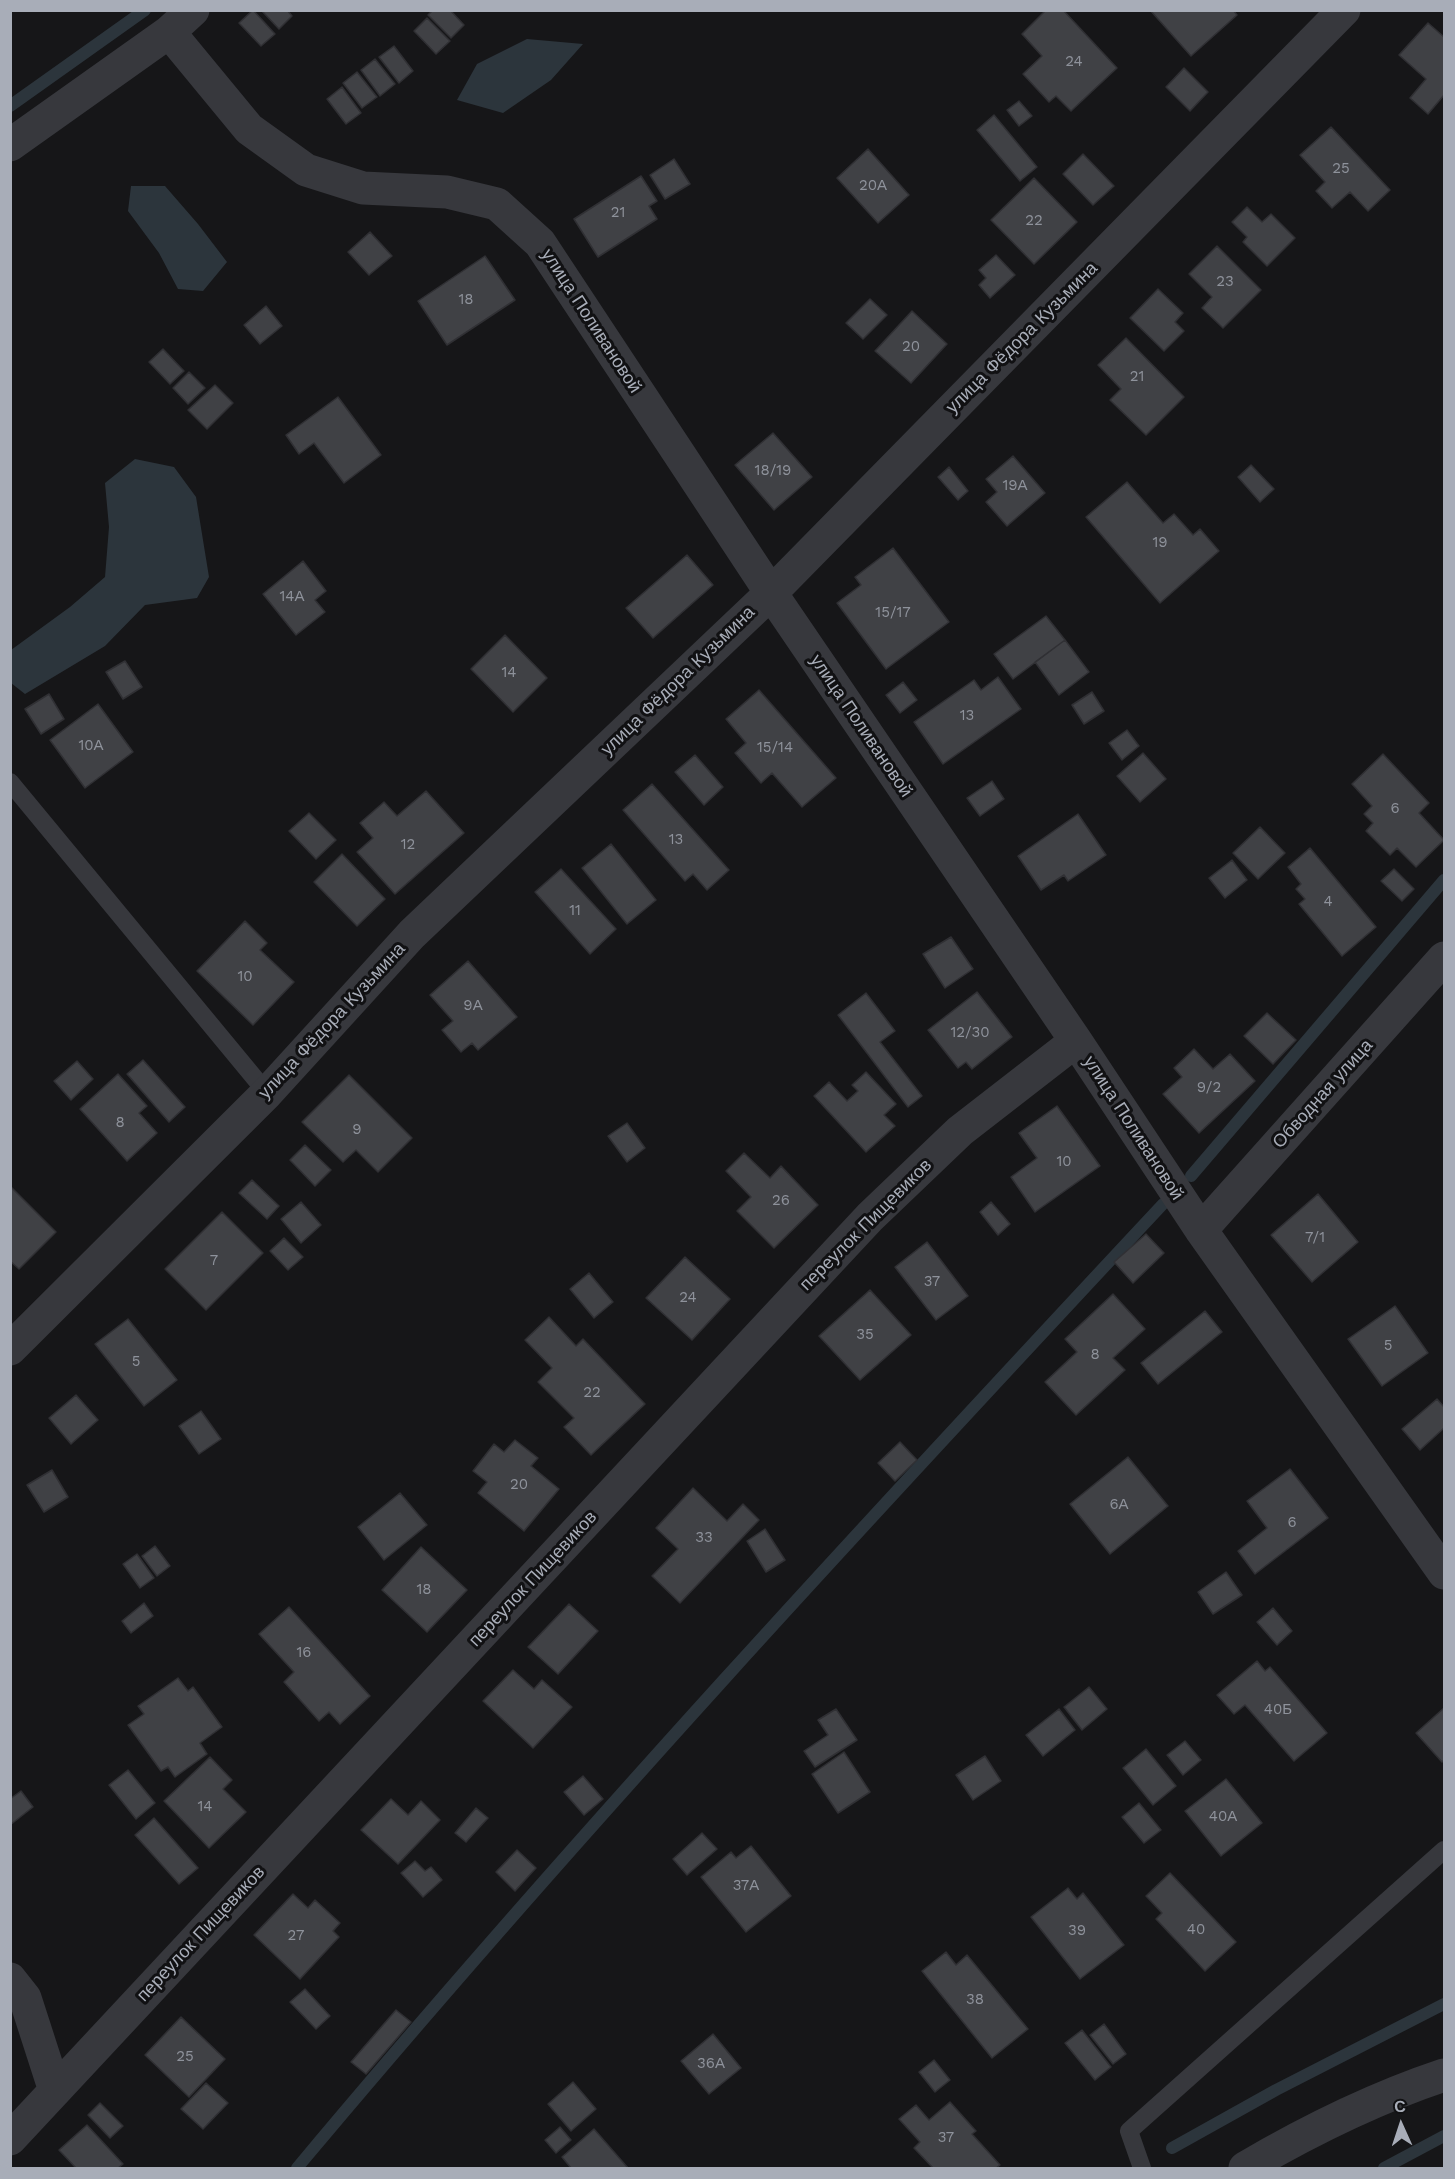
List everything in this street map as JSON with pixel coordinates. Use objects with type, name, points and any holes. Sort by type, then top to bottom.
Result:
[{"type":"street","name":"улица Фёдора Кузьмина","points":[[10,1349],[267,1093],[412,934],[771,593],[1344,10]]},
{"type":"street","name":"улица Поливановой","points":[[181,21],[249,129],[306,170],[363,188],[447,192],[497,204],[540,243],[771,593],[1076,1041],[1201,1230],[1444,1573]]},
{"type":"street","points":[[10,145],[181,21]]},
{"type":"street","name":"Обводная улица","points":[[1201,1230],[1444,958]]},
{"type":"street","name":"переулок Пищевиков","points":[[10,2139],[870,1217],[960,1131],[1076,1041]]},
{"type":"street","points":[[10,1979],[25,1998],[55,2091]]},
{"type":"street","points":[[1245,2169],[1280,2147],[1395,2092],[1444,2076]]},
{"type":"lane","points":[[10,782],[267,1093]]},
{"type":"lane","points":[[1142,2169],[1129,2131],[1444,1850]]},
{"type":"shaded area","points":[[527,39],[583,44],[551,80],[503,113],[457,100],[477,64]]},
{"type":"shaded area","points":[[131,186],[165,186],[227,262],[203,291],[178,289],[159,253],[128,211]]},
{"type":"shaded area","points":[[135,459],[174,467],[196,497],[209,577],[197,598],[145,605],[105,646],[25,694],[11,683],[11,650],[70,607],[105,577],[109,527],[105,483]]},
{"type":"building","points":[[253,10],[275,34],[261,46],[239,23]]},
{"type":"building","points":[[261,10],[287,10],[292,16],[279,29]]},
{"type":"building","points":[[433,10],[450,10],[464,25],[451,38],[428,15]]},
{"type":"building","points":[[1046,10],[1063,10],[1117,68],[1071,111],[1056,96],[1049,102],[1023,74],[1042,56],[1022,34]]},
{"type":"building","points":[[1150,10],[1233,10],[1237,15],[1191,56]]},
{"type":"building","points":[[427,18],[450,41],[436,54],[414,31]]},
{"type":"building","points":[[1428,23],[1444,37],[1444,95],[1428,114],[1410,98],[1426,79],[1399,55]]},
{"type":"building","points":[[394,46],[413,71],[399,83],[379,57]]},
{"type":"building","points":[[375,59],[395,84],[380,96],[361,70]]},
{"type":"building","points":[[1184,68],[1208,92],[1190,111],[1166,87]]},
{"type":"building","points":[[357,72],[377,97],[362,108],[343,83]]},
{"type":"building","points":[[342,87],[361,113],[346,124],[327,99]]},
{"type":"building","points":[[1019,101],[1032,116],[1019,126],[1007,110]]},
{"type":"building","points":[[994,115],[1037,167],[1020,181],[977,130]]},
{"type":"building","points":[[1331,127],[1390,190],[1368,211],[1350,192],[1332,208],[1316,191],[1325,182],[1300,155]]},
{"type":"building","points":[[868,149],[909,195],[878,223],[837,178]]},
{"type":"building","points":[[1083,154],[1114,186],[1093,205],[1063,174]]},
{"type":"building","points":[[674,159],[690,184],[665,199],[650,175]]},
{"type":"building","points":[[641,176],[657,201],[649,206],[657,219],[598,257],[574,219]]},
{"type":"building","points":[[1034,178],[1077,222],[1034,264],[991,220]]},
{"type":"building","points":[[1247,207],[1262,222],[1271,214],[1295,238],[1267,266],[1243,242],[1247,237],[1232,222]]},
{"type":"building","points":[[370,232],[392,256],[369,275],[348,252]]},
{"type":"building","points":[[1217,246],[1261,290],[1223,328],[1202,308],[1212,297],[1189,274]]},
{"type":"building","points":[[996,255],[1015,275],[990,298],[979,285],[986,278],[979,270]]},
{"type":"building","points":[[485,256],[515,300],[447,345],[418,301]]},
{"type":"building","points":[[1158,289],[1183,313],[1175,322],[1184,331],[1164,351],[1130,318]]},
{"type":"building","points":[[870,299],[887,315],[863,339],[846,323]]},
{"type":"building","points":[[266,306],[282,326],[260,344],[244,325]]},
{"type":"building","points":[[912,311],[947,344],[911,383],[875,351]]},
{"type":"building","points":[[1126,338],[1184,397],[1146,435],[1110,400],[1121,389],[1098,365]]},
{"type":"building","points":[[163,349],[184,371],[170,384],[149,362]]},
{"type":"building","points":[[189,372],[205,388],[188,404],[173,388]]},
{"type":"building","points":[[215,385],[233,403],[207,429],[188,410]]},
{"type":"building","points":[[338,397],[381,455],[344,483],[314,443],[299,454],[286,435]]},
{"type":"building","points":[[773,433],[812,477],[774,510],[735,465]]},
{"type":"building","points":[[1013,456],[1045,493],[1007,526],[986,502],[997,492],[986,479]]},
{"type":"building","points":[[1251,465],[1274,489],[1260,502],[1238,477]]},
{"type":"building","points":[[949,467],[968,491],[958,500],[938,477]]},
{"type":"building","points":[[1127,482],[1163,523],[1174,514],[1193,535],[1200,529],[1219,551],[1160,603],[1086,517]]},
{"type":"building","points":[[893,548],[949,622],[886,669],[837,603],[861,585],[855,577]]},
{"type":"building","points":[[687,555],[713,585],[653,638],[626,608]]},
{"type":"building","points":[[303,561],[326,591],[315,600],[325,612],[296,635],[263,594]]},
{"type":"building","points":[[1046,616],[1065,640],[1013,679],[994,654]]},
{"type":"building","points":[[505,635],[547,678],[513,712],[471,669]]},
{"type":"building","points":[[1065,640],[1089,672],[1059,695],[1035,662]]},
{"type":"building","points":[[125,661],[142,687],[123,699],[106,672]]},
{"type":"building","points":[[998,677],[1021,709],[943,764],[914,722],[974,680],[981,690]]},
{"type":"building","points":[[903,682],[917,700],[900,713],[886,695]]},
{"type":"building","points":[[759,690],[836,778],[802,807],[772,773],[761,783],[735,753],[746,743],[726,719]]},
{"type":"building","points":[[1092,692],[1104,711],[1084,724],[1072,705]]},
{"type":"building","points":[[49,694],[64,719],[41,734],[25,709]]},
{"type":"building","points":[[98,704],[133,752],[85,788],[50,740]]},
{"type":"building","points":[[1127,730],[1139,746],[1122,760],[1109,743]]},
{"type":"building","points":[[1143,753],[1166,779],[1140,802],[1117,776]]},
{"type":"building","points":[[1383,754],[1429,803],[1419,813],[1444,840],[1416,867],[1397,848],[1390,855],[1366,831],[1373,823],[1364,814],[1372,806],[1352,784]]},
{"type":"building","points":[[695,755],[723,787],[704,805],[675,772]]},
{"type":"building","points":[[992,781],[1004,799],[980,816],[967,798]]},
{"type":"building","points":[[652,784],[729,870],[707,890],[693,874],[685,881],[623,810]]},
{"type":"building","points":[[426,791],[464,833],[395,894],[357,852],[373,838],[360,823],[384,802],[397,816]]},
{"type":"building","points":[[309,813],[336,840],[316,859],[289,831]]},
{"type":"building","points":[[1078,814],[1106,855],[1068,881],[1064,875],[1041,890],[1018,856]]},
{"type":"building","points":[[1260,827],[1285,853],[1258,879],[1233,853]]},
{"type":"building","points":[[611,844],[656,900],[627,924],[582,868]]},
{"type":"building","points":[[1310,848],[1376,927],[1342,956],[1299,904],[1305,899],[1296,889],[1301,884],[1288,867]]},
{"type":"building","points":[[342,854],[385,899],[357,926],[314,882]]},
{"type":"building","points":[[1232,860],[1247,880],[1225,898],[1209,878]]},
{"type":"building","points":[[561,869],[616,929],[590,954],[535,892]]},
{"type":"building","points":[[1394,869],[1414,889],[1402,901],[1381,881]]},
{"type":"building","points":[[245,921],[267,943],[260,950],[294,982],[253,1025],[197,971]]},
{"type":"building","points":[[951,937],[973,969],[945,988],[923,954]]},
{"type":"building","points":[[468,961],[517,1017],[478,1050],[472,1043],[461,1052],[442,1030],[453,1021],[430,995]]},
{"type":"building","points":[[977,992],[1012,1037],[972,1069],[966,1062],[958,1068],[928,1030]]},
{"type":"building","points":[[866,993],[895,1031],[880,1042],[922,1096],[908,1107],[838,1015]]},
{"type":"building","points":[[1267,1013],[1296,1040],[1273,1064],[1244,1036]]},
{"type":"building","points":[[1194,1049],[1213,1069],[1230,1054],[1255,1081],[1199,1133],[1163,1094],[1182,1077],[1174,1068]]},
{"type":"building","points":[[143,1060],[185,1107],[169,1122],[127,1074]]},
{"type":"building","points":[[77,1061],[93,1079],[71,1100],[54,1081]]},
{"type":"building","points":[[866,1072],[896,1104],[884,1115],[895,1126],[866,1152],[814,1096],[829,1082],[847,1101],[858,1091],[852,1085]]},
{"type":"building","points":[[118,1074],[147,1106],[139,1113],[157,1133],[127,1161],[80,1109]]},
{"type":"building","points":[[349,1075],[412,1138],[378,1172],[356,1150],[343,1162],[302,1122]]},
{"type":"building","points":[[1057,1106],[1100,1166],[1035,1212],[1011,1177],[1037,1158],[1019,1133]]},
{"type":"building","points":[[627,1123],[645,1148],[627,1162],[608,1136]]},
{"type":"building","points":[[305,1145],[331,1170],[315,1186],[290,1160]]},
{"type":"building","points":[[744,1153],[770,1178],[781,1166],[818,1205],[774,1248],[737,1211],[751,1197],[726,1171]]},
{"type":"building","points":[[252,1180],[279,1206],[267,1219],[239,1193]]},
{"type":"building","points":[[10,1186],[56,1232],[19,1269],[10,1261]]},
{"type":"building","points":[[1318,1194],[1358,1242],[1312,1282],[1271,1235]]},
{"type":"building","points":[[301,1202],[321,1225],[301,1243],[281,1219]]},
{"type":"building","points":[[991,1202],[1010,1224],[998,1235],[980,1212]]},
{"type":"building","points":[[222,1212],[263,1253],[206,1310],[165,1269]]},
{"type":"building","points":[[1146,1234],[1164,1253],[1133,1283],[1114,1262]]},
{"type":"building","points":[[284,1238],[303,1257],[288,1270],[270,1251]]},
{"type":"building","points":[[927,1242],[968,1296],[936,1320],[895,1267]]},
{"type":"building","points":[[685,1257],[730,1299],[692,1340],[646,1298]]},
{"type":"building","points":[[589,1273],[613,1302],[594,1318],[570,1289]]},
{"type":"building","points":[[870,1290],[911,1335],[860,1380],[819,1336]]},
{"type":"building","points":[[1113,1294],[1145,1329],[1113,1358],[1125,1370],[1076,1415],[1045,1382],[1077,1352],[1065,1339]]},
{"type":"building","points":[[1395,1306],[1428,1353],[1382,1386],[1348,1339]]},
{"type":"building","points":[[1205,1311],[1222,1332],[1158,1384],[1141,1363]]},
{"type":"building","points":[[549,1317],[576,1346],[583,1339],[645,1404],[591,1455],[564,1427],[574,1418],[538,1382],[552,1368],[525,1340]]},
{"type":"building","points":[[128,1319],[177,1380],[144,1406],[95,1344]]},
{"type":"building","points":[[76,1395],[98,1420],[71,1444],[49,1418]]},
{"type":"building","points":[[1437,1399],[1444,1407],[1444,1428],[1420,1450],[1402,1429]]},
{"type":"building","points":[[201,1411],[221,1439],[199,1454],[179,1426]]},
{"type":"building","points":[[515,1440],[538,1458],[531,1466],[559,1489],[524,1531],[478,1493],[487,1482],[473,1471],[494,1444],[504,1452]]},
{"type":"building","points":[[900,1442],[917,1460],[895,1481],[878,1463]]},
{"type":"building","points":[[1128,1457],[1168,1506],[1110,1554],[1070,1504]]},
{"type":"building","points":[[1290,1469],[1328,1518],[1255,1574],[1238,1551],[1267,1528],[1247,1501]]},
{"type":"building","points":[[52,1470],[68,1497],[44,1512],[27,1485]]},
{"type":"building","points":[[693,1488],[727,1521],[743,1504],[759,1520],[680,1603],[652,1576],[678,1549],[656,1528]]},
{"type":"building","points":[[400,1493],[427,1525],[384,1560],[358,1527]]},
{"type":"building","points":[[765,1529],[785,1560],[766,1572],[747,1541]]},
{"type":"building","points":[[155,1546],[170,1566],[157,1576],[142,1556]]},
{"type":"building","points":[[421,1547],[467,1590],[427,1632],[382,1590]]},
{"type":"building","points":[[137,1554],[154,1578],[140,1588],[123,1564]]},
{"type":"building","points":[[1226,1572],[1242,1595],[1213,1614],[1198,1592]]},
{"type":"building","points":[[144,1603],[153,1616],[131,1633],[122,1621]]},
{"type":"building","points":[[569,1604],[598,1631],[558,1674],[528,1647]]},
{"type":"building","points":[[289,1607],[370,1696],[340,1724],[329,1712],[319,1721],[284,1682],[294,1672],[259,1634]]},
{"type":"building","points":[[1273,1608],[1292,1631],[1277,1645],[1257,1622]]},
{"type":"building","points":[[1257,1661],[1265,1671],[1270,1667],[1327,1733],[1294,1761],[1245,1705],[1234,1714],[1217,1695]]},
{"type":"building","points":[[513,1670],[534,1689],[542,1680],[572,1707],[533,1748],[483,1701]]},
{"type":"building","points":[[178,1678],[188,1691],[193,1687],[222,1727],[200,1743],[207,1754],[175,1777],[168,1767],[161,1771],[128,1725],[144,1714],[138,1706]]},
{"type":"building","points":[[1089,1687],[1107,1709],[1082,1730],[1064,1707]]},
{"type":"building","points":[[1444,1708],[1444,1760],[1442,1762],[1416,1733]]},
{"type":"building","points":[[836,1709],[857,1740],[815,1767],[804,1751],[828,1735],[818,1720]]},
{"type":"building","points":[[1059,1709],[1075,1730],[1043,1756],[1026,1735]]},
{"type":"building","points":[[1185,1741],[1201,1760],[1183,1775],[1167,1755]]},
{"type":"building","points":[[1146,1749],[1176,1786],[1153,1805],[1123,1768]]},
{"type":"building","points":[[844,1752],[870,1792],[838,1813],[812,1774]]},
{"type":"building","points":[[985,1756],[1001,1781],[973,1800],[956,1775]]},
{"type":"building","points":[[210,1757],[232,1780],[223,1789],[246,1812],[209,1848],[164,1801]]},
{"type":"building","points":[[128,1770],[155,1803],[136,1819],[109,1785]]},
{"type":"building","points":[[583,1776],[603,1799],[584,1815],[564,1792]]},
{"type":"building","points":[[1226,1779],[1262,1823],[1221,1856],[1185,1811]]},
{"type":"building","points":[[21,1791],[33,1807],[10,1825],[10,1799]]},
{"type":"building","points":[[391,1799],[408,1815],[421,1801],[440,1820],[398,1864],[361,1830]]},
{"type":"building","points":[[1139,1803],[1161,1830],[1144,1843],[1122,1817]]},
{"type":"building","points":[[476,1808],[488,1818],[466,1842],[455,1833]]},
{"type":"building","points":[[154,1818],[198,1868],[179,1884],[135,1835]]},
{"type":"building","points":[[702,1833],[717,1849],[687,1875],[673,1859]]},
{"type":"building","points":[[751,1846],[791,1896],[746,1932],[701,1877],[731,1852],[736,1858]]},
{"type":"building","points":[[517,1850],[536,1868],[515,1891],[496,1872]]},
{"type":"building","points":[[415,1861],[425,1871],[431,1867],[442,1880],[423,1897],[401,1873]]},
{"type":"building","points":[[1170,1873],[1236,1942],[1205,1971],[1156,1919],[1162,1913],[1146,1896]]},
{"type":"building","points":[[1068,1888],[1077,1899],[1083,1893],[1124,1945],[1080,1979],[1031,1917]]},
{"type":"building","points":[[293,1894],[308,1908],[315,1900],[340,1923],[333,1931],[339,1937],[300,1979],[254,1935]]},
{"type":"building","points":[[946,1952],[956,1965],[967,1955],[1028,2029],[992,2058],[922,1971]]},
{"type":"building","points":[[305,1989],[330,2016],[316,2029],[290,2002]]},
{"type":"building","points":[[396,2010],[411,2022],[366,2074],[351,2062]]},
{"type":"building","points":[[181,2017],[225,2059],[189,2097],[145,2055]]},
{"type":"building","points":[[1104,2024],[1126,2054],[1113,2064],[1090,2035]]},
{"type":"building","points":[[1082,2030],[1111,2067],[1095,2080],[1065,2043]]},
{"type":"building","points":[[713,2034],[741,2068],[709,2094],[681,2061]]},
{"type":"building","points":[[934,2060],[950,2080],[935,2092],[919,2072]]},
{"type":"building","points":[[573,2082],[596,2109],[571,2131],[548,2104]]},
{"type":"building","points":[[206,2083],[228,2103],[203,2129],[181,2109]]},
{"type":"building","points":[[950,2102],[976,2131],[972,2134],[1000,2165],[996,2168],[933,2168],[914,2148],[920,2142],[899,2119],[916,2105],[929,2120]]},
{"type":"building","points":[[100,2103],[123,2126],[110,2138],[88,2115]]},
{"type":"building","points":[[87,2125],[123,2164],[118,2168],[76,2168],[59,2150]]},
{"type":"building","points":[[560,2127],[571,2140],[556,2153],[545,2140]]},
{"type":"building","points":[[594,2129],[628,2168],[571,2168],[562,2157]]},
{"type":"waterway","points":[[10,106],[145,10]]},
{"type":"waterway","points":[[1191,1176],[1444,880]]},
{"type":"waterway","points":[[297,2168],[508,1922],[723,1680],[1163,1204]]},
{"type":"waterway","points":[[1172,2148],[1276,2090],[1444,2004]]},
{"type":"waterway","points":[[1384,2168],[1444,2136]]}]
